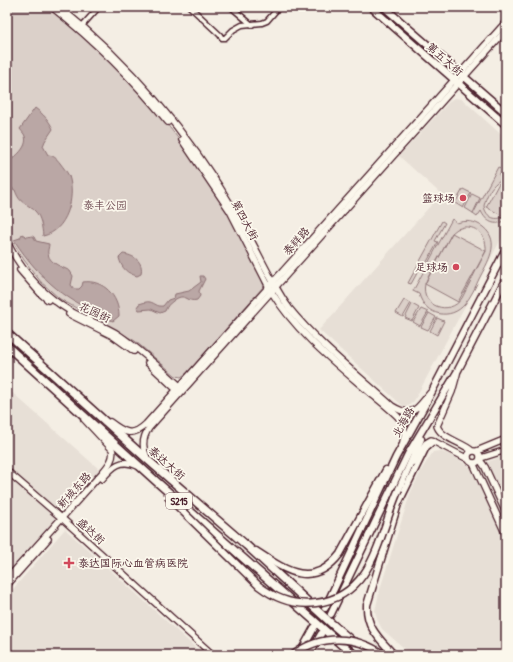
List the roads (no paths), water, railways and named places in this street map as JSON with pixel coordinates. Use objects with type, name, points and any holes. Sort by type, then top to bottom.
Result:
[{"type":"highway","name":"泰达大街","points":[[7,333],[89,408],[246,545],[368,655]]},
{"type":"highway","name":"泰达大街","points":[[7,346],[157,482],[353,655]]},
{"type":"main road","name":"第五大街","points":[[372,7],[506,125]]},
{"type":"main road","name":"第五大街","points":[[384,7],[463,74],[506,113]]},
{"type":"main road","name":"北海路","points":[[325,608],[396,457],[506,249]]},
{"type":"main road","name":"北海路","points":[[331,614],[402,467],[457,372],[506,278]]},
{"type":"main road","points":[[157,482],[167,496],[259,586],[272,596],[290,602],[305,604],[321,602],[336,597],[348,590],[360,580],[373,561],[399,489],[426,426]]},
{"type":"main road","points":[[394,655],[372,630],[367,616],[367,605],[398,504],[426,447],[433,441]]},
{"type":"main road","points":[[246,545],[291,572],[298,574],[309,574],[324,569],[340,554],[373,492],[396,457]]},
{"type":"main road","points":[[299,655],[314,628]]},
{"type":"main road","points":[[309,655],[321,634]]},
{"type":"main road","points":[[293,655],[312,644],[338,639],[361,643],[384,655]]},
{"type":"street","name":"第四大街","points":[[52,7],[81,27]]},
{"type":"street","name":"第四大街","points":[[59,7],[81,27],[143,91],[184,142],[230,211],[272,286],[279,303],[318,348],[401,420],[404,424],[405,431],[402,446]]},
{"type":"street","points":[[81,27],[99,7]]},
{"type":"street","points":[[190,7],[222,38],[226,38],[242,25],[259,24],[266,21],[279,7]]},
{"type":"street","points":[[231,7],[252,25]]},
{"type":"street","name":"泰祥路","points":[[149,461],[143,448],[143,440],[146,432],[180,390],[456,82],[506,22]]},
{"type":"street","name":"泰祥路","points":[[463,74],[506,30]]},
{"type":"street","name":"花园街","points":[[7,242],[23,268],[54,300],[70,311],[120,336],[180,390]]},
{"type":"street","name":"花园街","points":[[7,250],[24,276],[40,294],[66,313],[113,336],[128,346],[180,390]]},
{"type":"street","points":[[272,286],[288,308],[315,337],[392,406],[404,412],[413,411],[432,390]]},
{"type":"street","points":[[457,372],[452,392],[437,426],[441,433],[480,454],[480,459],[506,513]]},
{"type":"street","name":"泰祥路","points":[[89,408],[123,431],[133,432],[140,430],[180,390]]},
{"type":"street","name":"新城东路","points":[[7,585],[63,520],[110,462],[113,453],[109,446],[89,426],[78,410]]},
{"type":"street","points":[[506,439],[469,454],[470,461],[506,535]]},
{"type":"street","points":[[406,472],[429,440],[470,461],[477,463],[480,459],[506,450]]},
{"type":"street","name":"新城东路","points":[[7,579],[114,467],[126,462],[142,468]]},
{"type":"street","name":"盛达街","points":[[7,472],[63,520],[213,655]]},
{"type":"place","name":"篮球场","points":[[463,198]]},
{"type":"place","name":"足球场","points":[[456,267]]},
{"type":"place","name":"泰达国际心血管病医院","points":[[69,563]]},
{"type":"park label","name":"泰丰公园","points":[[105,205]]}]
